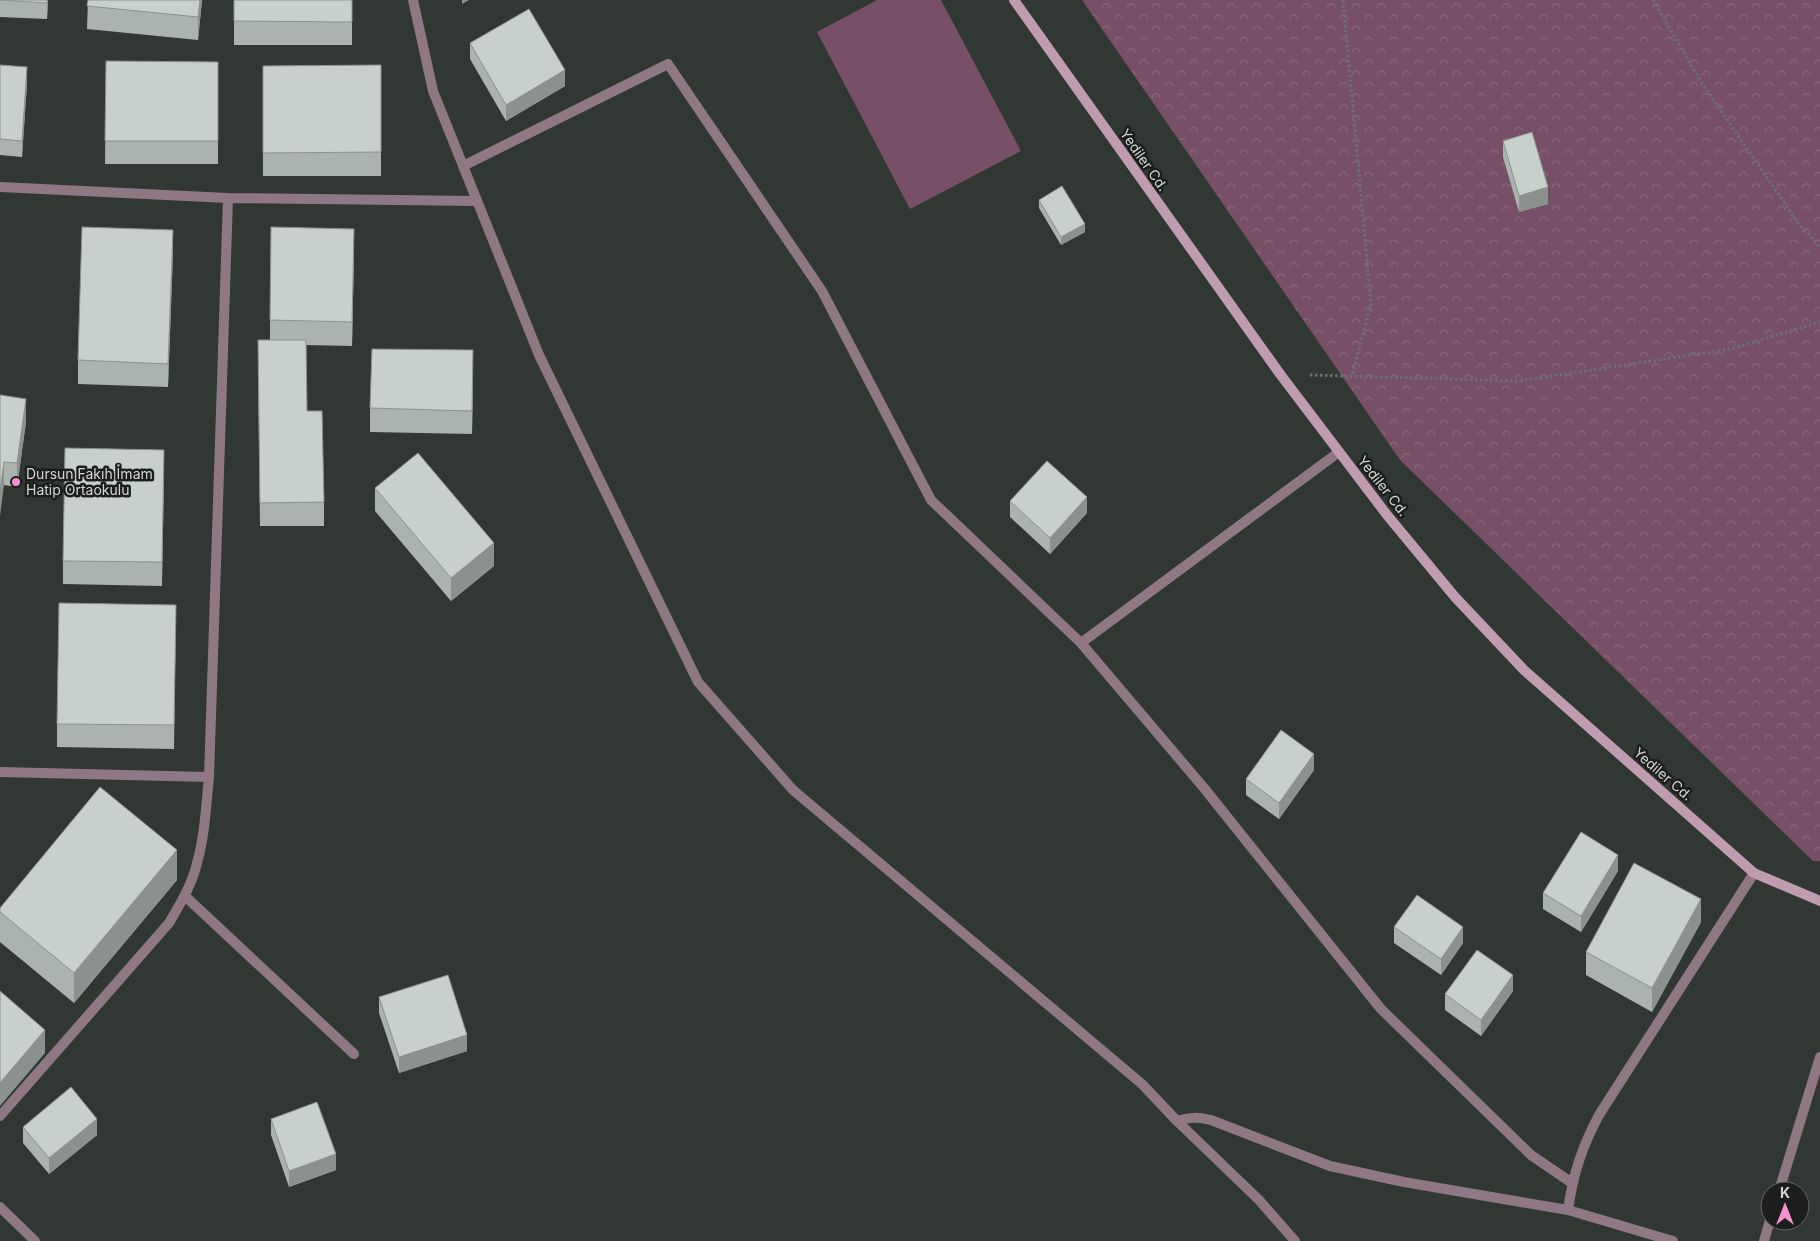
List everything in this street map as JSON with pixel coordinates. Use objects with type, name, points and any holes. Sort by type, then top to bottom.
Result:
[{"type":"street","points":[[413,0],[433,91],[538,354],[698,682],[793,790],[1142,1084],[1177,1121],[1260,1200],[1295,1241]]},
{"type":"street","name":"Yediler Cd.","points":[[1014,0],[1280,374],[1387,515],[1455,597],[1524,670],[1754,873],[1820,901]]},
{"type":"street","points":[[463,166],[668,64],[822,292],[931,500],[1081,643],[1204,788],[1382,1009],[1531,1155],[1572,1183]]},
{"type":"street","points":[[0,186],[228,198],[477,201]]},
{"type":"street","points":[[0,1116],[169,923],[185,896],[197,863],[205,823],[209,777],[228,198]]},
{"type":"street","points":[[1081,643],[1339,452]]},
{"type":"street","points":[[0,772],[209,777]]},
{"type":"street","points":[[1568,1210],[1572,1183],[1579,1157],[1599,1115],[1754,873]]},
{"type":"street","points":[[185,896],[354,1054]]},
{"type":"street","points":[[1782,1181],[1820,1057]]},
{"type":"street","points":[[1177,1121],[1188,1118],[1211,1120],[1330,1166],[1404,1182],[1568,1210],[1673,1241]]},
{"type":"street","points":[[0,1206],[35,1241]]},
{"type":"path","points":[[1343,0],[1371,304],[1352,376]]},
{"type":"path","points":[[1653,0],[1700,80],[1798,223],[1820,247]]},
{"type":"path","points":[[1280,374],[1519,381],[1731,350],[1820,322]]},
{"type":"green space","points":[[877,0],[941,0],[1021,151],[910,209],[817,32]]},
{"type":"green space","points":[[1082,0],[1820,0],[1820,861],[1813,861],[1400,460]]},
{"type":"building","points":[[0,0],[47,0],[47,3]]},
{"type":"building","points":[[88,0],[200,0],[198,17],[87,6]]},
{"type":"building","points":[[234,0],[352,0],[352,22],[234,21]]},
{"type":"building","points":[[529,9],[565,70],[506,105],[470,43]]},
{"type":"building","points":[[106,61],[218,62],[218,141],[105,141]]},
{"type":"building","points":[[0,65],[27,67],[22,141],[0,139]]},
{"type":"building","points":[[381,65],[381,152],[263,153],[263,66]]},
{"type":"building","points":[[1532,132],[1548,187],[1519,196],[1503,141]]},
{"type":"building","points":[[1062,186],[1085,224],[1061,237],[1039,200]]},
{"type":"building","points":[[82,227],[173,230],[168,364],[78,360]]},
{"type":"building","points":[[271,227],[354,229],[352,322],[270,320]]},
{"type":"building","points":[[258,340],[306,340],[307,411],[322,411],[324,502],[260,503]]},
{"type":"building","points":[[372,349],[473,350],[472,411],[370,408]]},
{"type":"building","points":[[0,395],[26,399],[17,463],[4,462],[0,492]]},
{"type":"building","points":[[65,448],[164,450],[162,562],[63,561]]},
{"type":"building","points":[[418,453],[494,543],[451,578],[375,488]]},
{"type":"building","points":[[1047,461],[1087,497],[1050,538],[1010,501]]},
{"type":"building","points":[[59,603],[176,605],[174,725],[57,724]]},
{"type":"building","points":[[1281,730],[1314,754],[1279,803],[1246,779]]},
{"type":"building","points":[[100,787],[177,850],[74,973],[0,912],[0,908]]},
{"type":"building","points":[[1581,832],[1618,855],[1581,916],[1543,893]]},
{"type":"building","points":[[1634,863],[1701,899],[1652,988],[1586,952]]},
{"type":"building","points":[[1417,895],[1463,927],[1441,959],[1394,927]]},
{"type":"building","points":[[1477,950],[1513,975],[1481,1020],[1445,994]]},
{"type":"building","points":[[448,975],[467,1035],[399,1057],[379,997]]},
{"type":"building","points":[[0,991],[45,1030],[0,1083]]},
{"type":"building","points":[[71,1087],[97,1119],[49,1158],[23,1127]]},
{"type":"building","points":[[317,1102],[336,1154],[289,1171],[271,1119]]},
{"type":"place","name":"Dursun Fakıh İmam Hatip Ortaokulu","points":[[16,482]]}]
